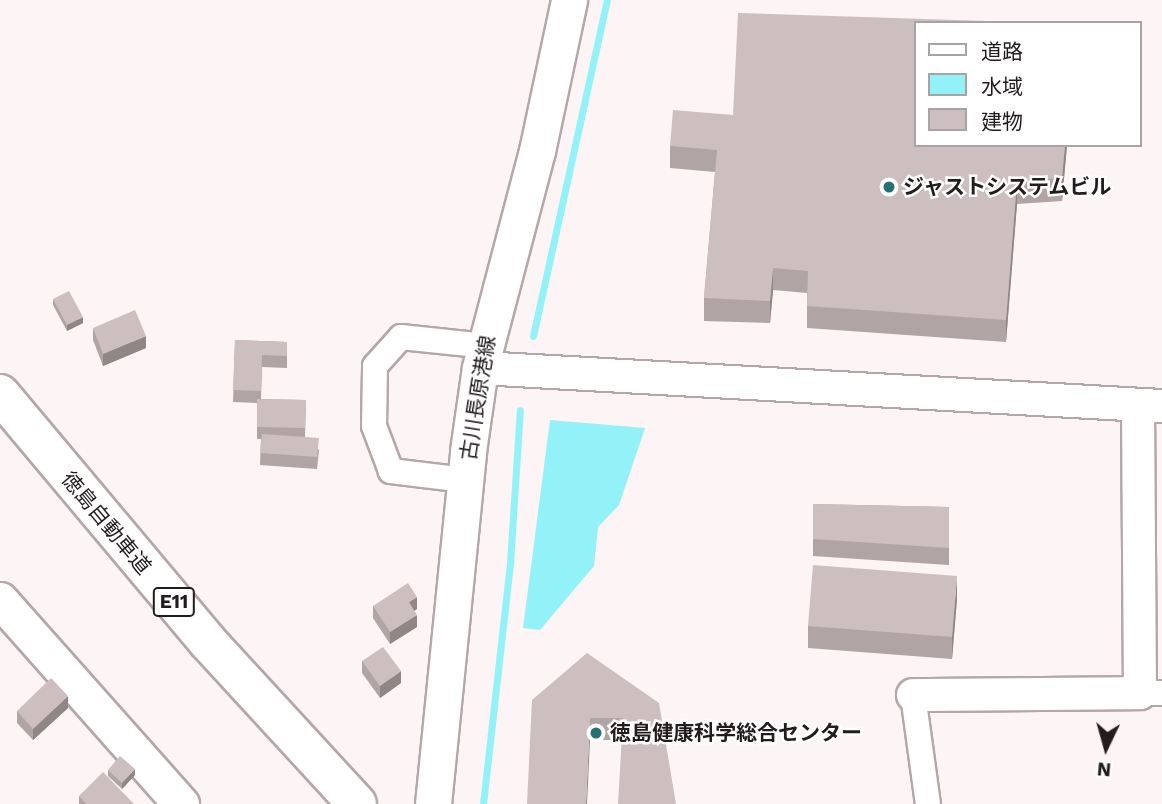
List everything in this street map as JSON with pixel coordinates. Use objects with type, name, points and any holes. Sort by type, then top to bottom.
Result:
[{"type":"highway","name":"徳島自動車道","points":[[0,394],[208,642],[357,804]]},
{"type":"main road","name":"古川長原港線","points":[[433,804],[465,480],[483,357],[537,151],[569,0]]},
{"type":"main road","points":[[0,600],[181,804]]},
{"type":"street","points":[[465,480],[391,471],[374,426],[375,366],[401,337],[483,357],[1150,406],[1151,693],[913,695],[928,804]]},
{"type":"water","points":[[550,420],[645,428],[619,505],[598,527],[594,566],[540,630],[523,628]]},
{"type":"building","name":"ジャストシステムビル","points":[[738,13],[986,21],[914,21],[914,147],[1065,147],[1062,178],[1017,181],[1006,320],[807,306],[808,271],[773,268],[770,301],[704,298],[717,150],[670,146],[673,110],[733,115]]},
{"type":"building","points":[[69,291],[83,317],[67,325],[53,299]]},
{"type":"building","points":[[135,310],[146,336],[103,354],[93,328]]},
{"type":"building","points":[[235,340],[287,342],[287,356],[262,355],[261,391],[233,390]]},
{"type":"building","points":[[257,399],[306,400],[305,428],[257,427]]},
{"type":"building","points":[[262,434],[319,438],[317,457],[260,453]]},
{"type":"building","points":[[813,504],[949,507],[949,548],[813,539]]},
{"type":"building","points":[[813,565],[957,576],[952,637],[808,626]]},
{"type":"building","points":[[408,583],[417,597],[409,602],[417,615],[390,632],[373,606]]},
{"type":"building","points":[[383,647],[401,671],[380,686],[362,661]]},
{"type":"building","name":"徳島健康科学総合センター","points":[[587,653],[659,703],[676,804],[618,804],[623,718],[590,718],[586,804],[527,804],[532,700]]},
{"type":"building","points":[[51,678],[68,696],[33,729],[17,711]]},
{"type":"building","points":[[120,756],[135,769],[122,783],[108,770]]},
{"type":"building","points":[[103,772],[134,804],[86,804],[79,796]]},
{"type":"waterway","points":[[533,336],[607,0]]},
{"type":"waterway","points":[[483,804],[510,563],[520,410]]},
{"type":"place","name":"ジャストシステムビル","points":[[889,187]]},
{"type":"place","name":"徳島健康科学総合センター","points":[[596,733]]}]
